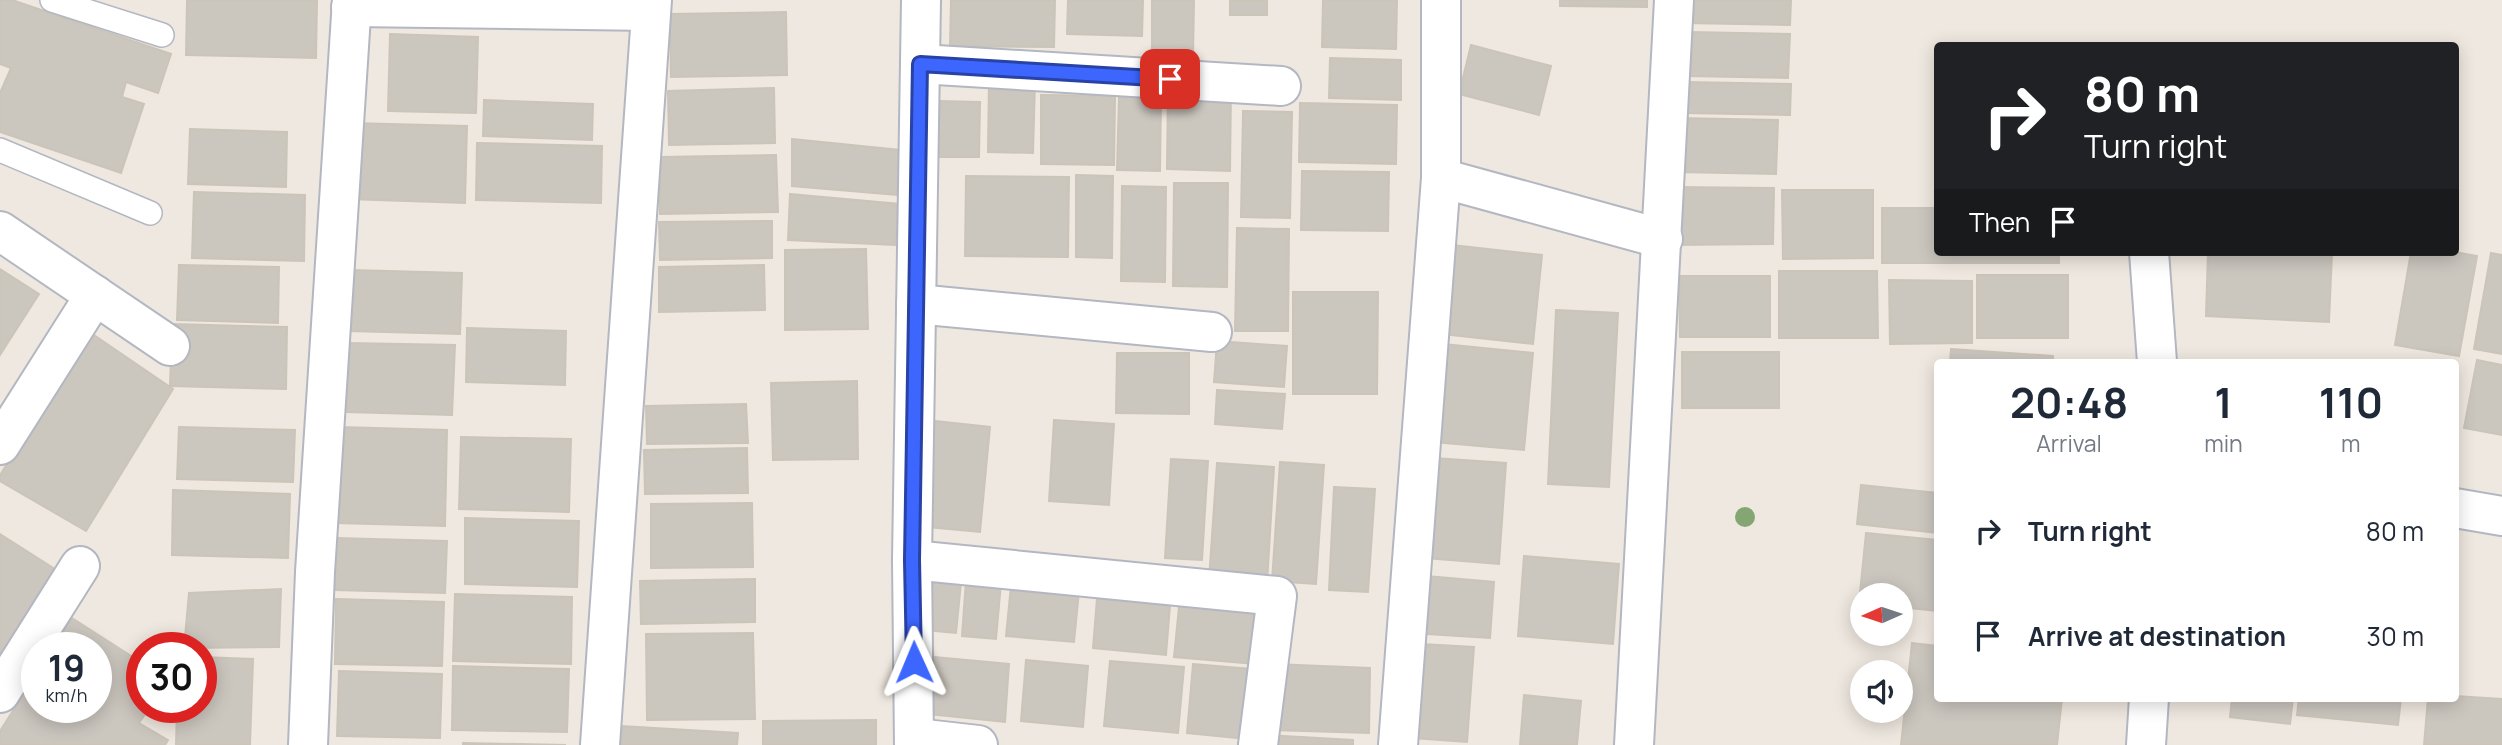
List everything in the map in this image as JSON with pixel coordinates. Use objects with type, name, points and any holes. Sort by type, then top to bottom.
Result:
[{"type":"street","points":[[921,0],[912,560],[915,741],[978,745]]},
{"type":"street","points":[[1398,745],[1441,178],[1441,0]]},
{"type":"street","points":[[1634,745],[1674,0]]},
{"type":"street","points":[[308,745],[315,572],[351,3],[652,6],[600,745]]},
{"type":"street","points":[[920,64],[1281,86]]},
{"type":"street","points":[[1441,178],[1663,239]]},
{"type":"street","points":[[0,231],[170,346]]},
{"type":"street","points":[[2149,256],[2157,359]]},
{"type":"street","points":[[0,445],[95,295]]},
{"type":"street","points":[[916,304],[1212,332]]},
{"type":"street","points":[[2459,509],[2502,516]]},
{"type":"street","points":[[912,560],[1277,596],[1258,745]]},
{"type":"street","points":[[0,693],[80,566]]},
{"type":"street","points":[[2146,745],[2149,702]]},
{"type":"lane","points":[[52,0],[162,35]]},
{"type":"lane","points":[[0,150],[149,214]]},
{"type":"building","points":[[0,0],[12,0],[171,54],[158,93],[126,82],[122,97],[144,104],[121,173],[0,132],[0,93],[11,68],[0,64]]},
{"type":"building","points":[[187,0],[317,0],[316,58],[186,55]]},
{"type":"building","points":[[951,0],[1055,0],[1054,47],[950,46]]},
{"type":"building","points":[[1068,0],[1143,0],[1142,36],[1067,34]]},
{"type":"building","points":[[1152,0],[1194,0],[1193,57],[1152,56]]},
{"type":"building","points":[[1230,0],[1267,0],[1267,15],[1230,15]]},
{"type":"building","points":[[1323,0],[1397,0],[1396,49],[1322,47]]},
{"type":"building","points":[[1560,0],[1647,0],[1647,7],[1560,6]]},
{"type":"building","points":[[1686,0],[1791,0],[1790,25],[1685,23]]},
{"type":"building","points":[[786,12],[787,75],[671,77],[670,14]]},
{"type":"building","points":[[1688,32],[1790,34],[1788,78],[1686,76]]},
{"type":"building","points":[[390,34],[478,37],[476,113],[388,111]]},
{"type":"building","points":[[1471,45],[1551,66],[1539,115],[1459,94]]},
{"type":"building","points":[[1330,58],[1401,60],[1401,100],[1329,98]]},
{"type":"building","points":[[989,80],[1035,81],[1033,153],[988,152]]},
{"type":"building","points":[[1685,82],[1791,84],[1790,115],[1684,113]]},
{"type":"building","points":[[1168,87],[1231,87],[1230,171],[1167,169]]},
{"type":"building","points":[[774,88],[775,143],[669,145],[668,91]]},
{"type":"building","points":[[1041,95],[1115,96],[1114,165],[1041,164]]},
{"type":"building","points":[[1119,97],[1161,98],[1160,171],[1117,170]]},
{"type":"building","points":[[484,100],[593,104],[592,140],[483,136]]},
{"type":"building","points":[[938,101],[980,102],[979,157],[937,157]]},
{"type":"building","points":[[1300,103],[1397,105],[1396,164],[1299,162]]},
{"type":"building","points":[[1243,111],[1292,112],[1290,218],[1241,217]]},
{"type":"building","points":[[1678,118],[1778,120],[1776,174],[1677,172]]},
{"type":"building","points":[[350,123],[467,126],[465,203],[348,199]]},
{"type":"building","points":[[190,129],[287,132],[286,187],[188,184]]},
{"type":"building","points":[[792,139],[900,150],[897,195],[792,186]]},
{"type":"building","points":[[477,143],[602,146],[601,203],[476,200]]},
{"type":"building","points":[[776,155],[778,212],[660,214],[659,157]]},
{"type":"building","points":[[1302,171],[1389,172],[1388,231],[1301,230]]},
{"type":"building","points":[[1076,175],[1113,176],[1112,258],[1076,257]]},
{"type":"building","points":[[966,176],[1069,177],[1068,257],[965,256]]},
{"type":"building","points":[[1174,183],[1228,183],[1227,287],[1173,286]]},
{"type":"building","points":[[1122,186],[1166,187],[1165,282],[1121,281]]},
{"type":"building","points":[[1674,187],[1774,188],[1773,244],[1674,245]]},
{"type":"building","points":[[1782,190],[1873,190],[1873,258],[1783,259]]},
{"type":"building","points":[[194,192],[305,195],[304,261],[192,258]]},
{"type":"building","points":[[790,194],[900,204],[895,245],[788,240]]},
{"type":"building","points":[[1882,208],[1934,208],[1934,256],[2059,256],[2059,263],[1882,263]]},
{"type":"building","points":[[772,221],[772,258],[660,260],[659,222]]},
{"type":"building","points":[[1237,228],[1289,229],[1288,331],[1235,331]]},
{"type":"building","points":[[1452,245],[1542,255],[1533,344],[1443,334]]},
{"type":"building","points":[[866,249],[868,329],[785,330],[785,250]]},
{"type":"building","points":[[2459,253],[2477,256],[2459,356],[2395,345],[2410,256],[2459,256]]},
{"type":"building","points":[[2491,253],[2502,255],[2502,354],[2474,349]]},
{"type":"building","points":[[2208,256],[2332,256],[2329,322],[2206,316]]},
{"type":"building","points":[[179,265],[279,267],[278,323],[177,320]]},
{"type":"building","points":[[764,265],[765,310],[659,312],[659,267]]},
{"type":"building","points":[[0,269],[39,294],[0,355]]},
{"type":"building","points":[[350,270],[462,273],[460,334],[348,331]]},
{"type":"building","points":[[1779,271],[1877,271],[1878,338],[1779,338]]},
{"type":"building","points":[[1977,275],[2068,275],[2068,338],[1977,338]]},
{"type":"building","points":[[1679,276],[1770,276],[1770,337],[1680,337]]},
{"type":"building","points":[[1889,280],[1972,281],[1972,343],[1890,344]]},
{"type":"building","points":[[1293,292],[1378,292],[1377,394],[1293,394]]},
{"type":"building","points":[[1556,310],[1618,313],[1609,487],[1548,484]]},
{"type":"building","points":[[172,324],[287,327],[286,389],[170,386]]},
{"type":"building","points":[[467,328],[566,331],[565,385],[466,382]]},
{"type":"building","points":[[91,333],[173,389],[86,531],[0,481],[0,475]]},
{"type":"building","points":[[1217,341],[1287,346],[1284,387],[1214,382]]},
{"type":"building","points":[[347,343],[455,345],[452,415],[346,412]]},
{"type":"building","points":[[1443,344],[1533,353],[1524,450],[1434,442]]},
{"type":"building","points":[[1951,349],[2053,356],[2053,359],[1950,359]]},
{"type":"building","points":[[1682,352],[1779,352],[1779,408],[1682,408]]},
{"type":"building","points":[[1117,353],[1189,353],[1189,414],[1116,413]]},
{"type":"building","points":[[2477,360],[2502,365],[2502,435],[2464,428]]},
{"type":"building","points":[[857,381],[858,459],[773,460],[771,383]]},
{"type":"building","points":[[1217,390],[1285,394],[1282,429],[1215,424]]},
{"type":"building","points":[[746,404],[748,443],[647,444],[646,406]]},
{"type":"building","points":[[926,420],[990,427],[980,532],[917,526]]},
{"type":"building","points":[[1054,420],[1114,424],[1109,505],[1049,501]]},
{"type":"building","points":[[179,427],[295,430],[293,482],[177,479]]},
{"type":"building","points":[[339,427],[447,430],[445,526],[336,523]]},
{"type":"building","points":[[461,437],[571,439],[569,512],[459,509]]},
{"type":"building","points":[[747,448],[748,493],[645,494],[644,450]]},
{"type":"building","points":[[1420,457],[1506,463],[1499,564],[1413,557]]},
{"type":"building","points":[[1171,459],[1208,461],[1202,560],[1165,558]]},
{"type":"building","points":[[1280,462],[1324,465],[1316,584],[1272,581]]},
{"type":"building","points":[[1217,463],[1274,467],[1267,583],[1209,580]]},
{"type":"building","points":[[1861,485],[1934,493],[1934,533],[1857,524]]},
{"type":"building","points":[[1334,487],[1375,489],[1368,592],[1329,590]]},
{"type":"building","points":[[173,490],[290,494],[288,558],[172,555]]},
{"type":"building","points":[[752,503],[753,567],[651,568],[651,504]]},
{"type":"building","points":[[465,518],[579,521],[577,587],[465,584]]},
{"type":"building","points":[[1866,533],[1934,540],[1934,611],[1913,608],[1913,583],[1861,583]]},
{"type":"building","points":[[0,534],[58,571],[4,655],[0,652]]},
{"type":"building","points":[[335,538],[447,541],[445,593],[334,590]]},
{"type":"building","points":[[1524,556],[1619,564],[1613,644],[1518,636]]},
{"type":"building","points":[[1415,575],[1494,582],[1490,638],[1411,633]]},
{"type":"building","points":[[1012,576],[1080,581],[1074,642],[1006,636]]},
{"type":"building","points":[[755,579],[755,622],[641,624],[640,581]]},
{"type":"building","points":[[929,580],[961,583],[956,633],[925,630]]},
{"type":"building","points":[[966,580],[1001,583],[996,639],[962,636]]},
{"type":"building","points":[[1098,586],[1171,593],[1166,655],[1093,648]]},
{"type":"building","points":[[281,589],[279,647],[217,648],[217,632],[185,632],[189,593]]},
{"type":"building","points":[[455,594],[572,597],[571,664],[453,661]]},
{"type":"building","points":[[1180,597],[1261,604],[1255,664],[1174,657]]},
{"type":"building","points":[[336,599],[444,602],[442,666],[335,664]]},
{"type":"building","points":[[72,618],[94,632],[63,632]]},
{"type":"building","points":[[753,633],[755,719],[647,720],[646,634]]},
{"type":"building","points":[[1913,643],[1934,646],[1934,702],[2062,702],[2057,745],[1901,745],[1903,723],[1913,723],[1913,660],[1910,660]]},
{"type":"building","points":[[112,644],[126,653],[126,723],[139,723],[168,740],[165,745],[0,745],[0,731],[21,698],[21,723],[112,723]]},
{"type":"building","points":[[1421,644],[1474,647],[1467,742],[1413,738]]},
{"type":"building","points":[[934,657],[1009,664],[1005,722],[929,714]]},
{"type":"building","points":[[217,658],[253,659],[250,745],[176,745],[177,723],[217,723]]},
{"type":"building","points":[[1026,660],[1088,666],[1083,727],[1021,721]]},
{"type":"building","points":[[1110,661],[1184,667],[1178,733],[1104,726]]},
{"type":"building","points":[[1193,664],[1263,670],[1257,740],[1187,733]]},
{"type":"building","points":[[1273,664],[1370,668],[1369,733],[1271,730]]},
{"type":"building","points":[[453,666],[569,669],[567,732],[452,730]]},
{"type":"building","points":[[339,671],[442,674],[440,738],[337,736]]},
{"type":"building","points":[[1524,695],[1581,701],[1577,745],[1520,745]]},
{"type":"building","points":[[2459,696],[2502,699],[2502,745],[2424,745],[2428,702],[2459,702]]},
{"type":"building","points":[[2232,702],[2293,702],[2290,724],[2230,717]]},
{"type":"building","points":[[2299,702],[2401,702],[2398,725],[2297,715]]},
{"type":"building","points":[[876,720],[876,745],[763,745],[763,721]]},
{"type":"building","points":[[621,726],[738,733],[737,745],[620,745]]},
{"type":"building","points":[[1264,735],[1353,740],[1353,745],[1264,745]]},
{"type":"building","points":[[463,743],[566,745],[463,745]]},
{"type":"route","points":[[914,662],[912,560],[920,64],[1170,79]]}]
